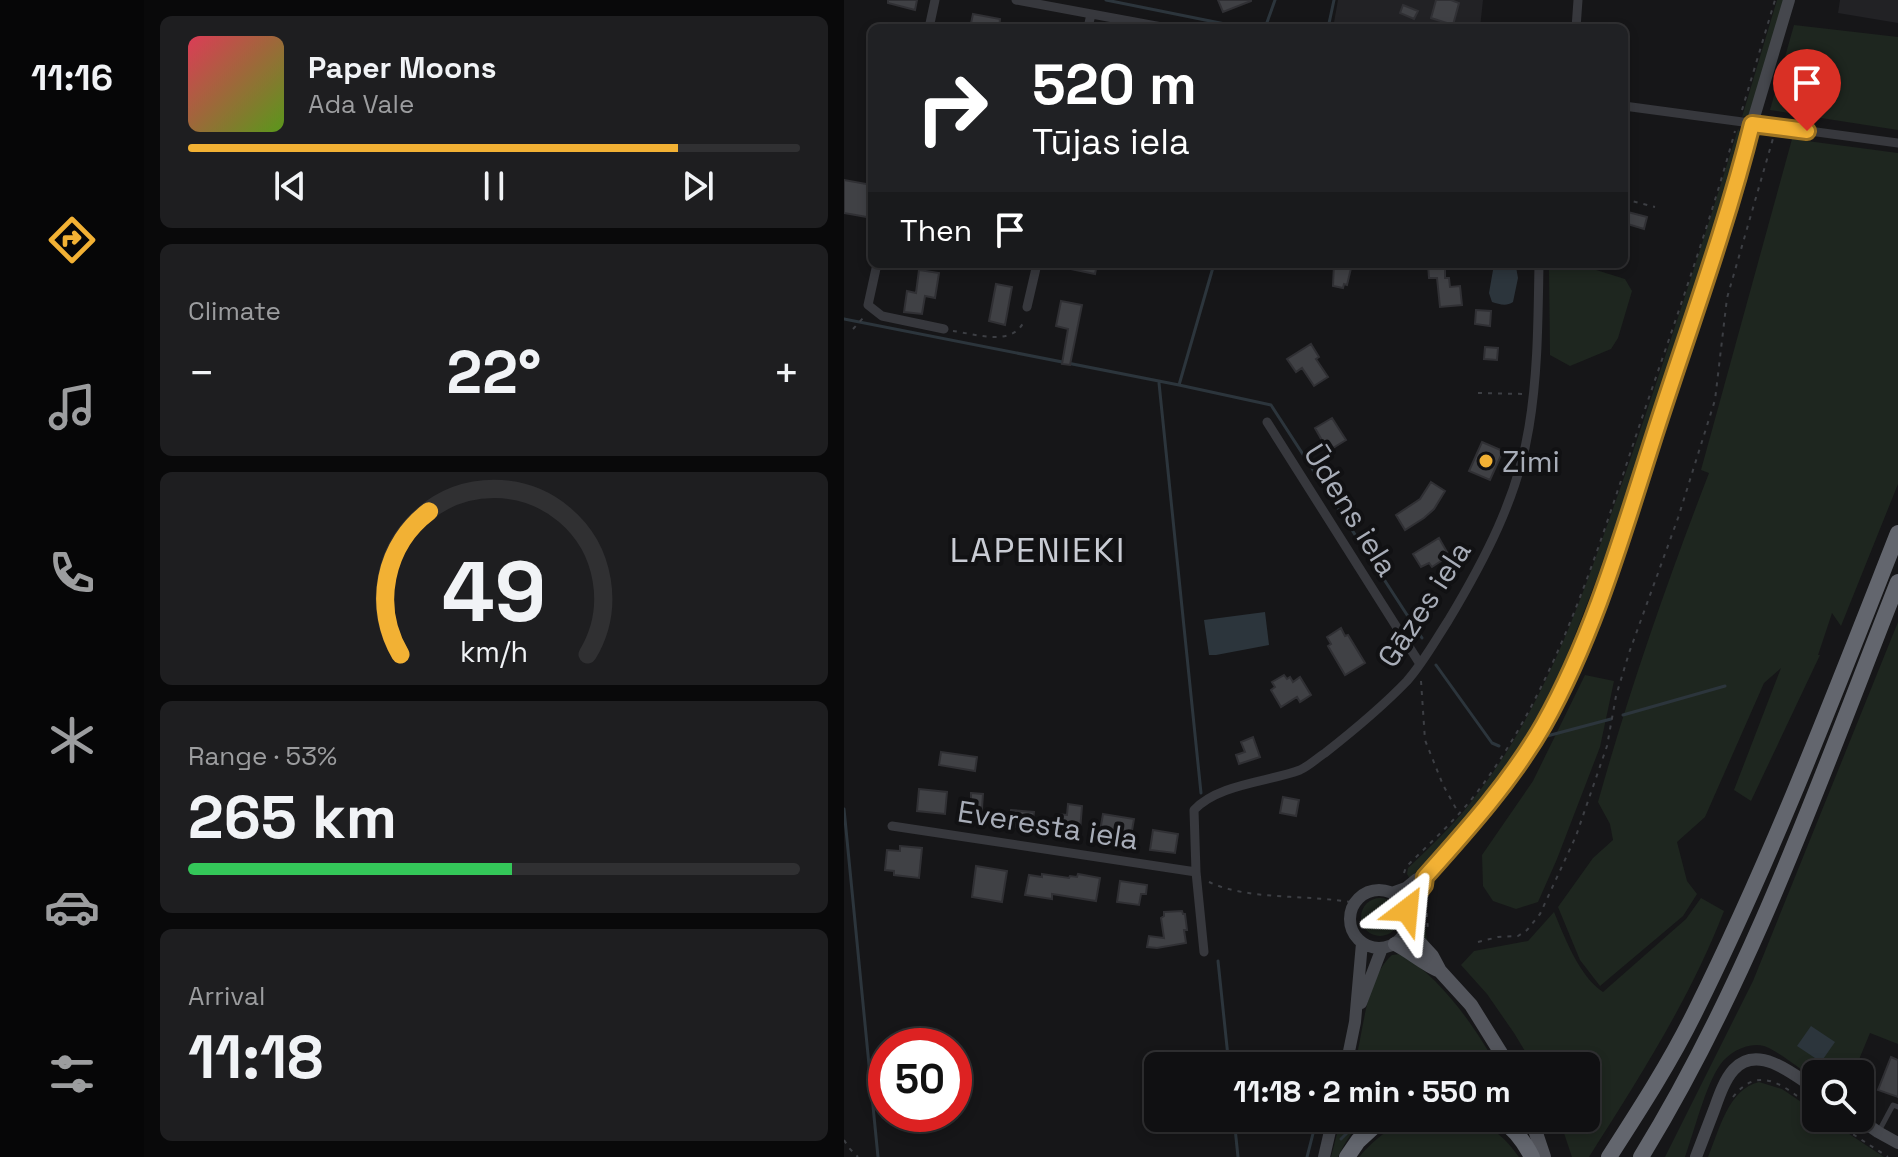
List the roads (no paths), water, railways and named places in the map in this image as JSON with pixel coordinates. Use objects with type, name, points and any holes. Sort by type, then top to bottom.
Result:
[{"type":"highway","points":[[1609,1157],[1696,1010],[1762,869],[1898,533]]},
{"type":"highway","points":[[1644,1157],[1686,1081],[1772,898],[1898,582]]},
{"type":"highway","points":[[1347,1157],[1367,1132]]},
{"type":"highway","points":[[1515,1132],[1532,1157]]},
{"type":"main road","points":[[1407,907],[1424,885],[1425,877],[1508,780],[1543,726],[1568,678],[1602,593],[1667,398],[1738,180],[1789,0]]},
{"type":"main road","points":[[1392,893],[1425,877]]},
{"type":"main road","points":[[1355,1022],[1388,946],[1403,937],[1409,919],[1407,907],[1392,893],[1375,890],[1365,893],[1352,908],[1351,929],[1356,938],[1374,948],[1388,946],[1409,951],[1427,966],[1440,971]]},
{"type":"main road","points":[[1407,929],[1471,1005],[1500,1052]]},
{"type":"main road","points":[[1349,1052],[1355,1022],[1362,943]]},
{"type":"main road","points":[[1696,1157],[1729,1073],[1739,1064],[1758,1059],[1772,1063],[1802,1081]]},
{"type":"main road","points":[[1874,1129],[1898,1143]]},
{"type":"main road","points":[[1324,1157],[1330,1132]]},
{"type":"main road","points":[[1536,1132],[1544,1157]]},
{"type":"street","points":[[930,24],[935,0]]},
{"type":"street","points":[[1016,0],[1145,24]]},
{"type":"street","points":[[1576,24],[1578,0]]},
{"type":"street","points":[[1089,24],[1091,14]]},
{"type":"street","points":[[1628,107],[1898,143]]},
{"type":"street","points":[[876,268],[868,305],[882,316],[944,329]]},
{"type":"street","points":[[1027,307],[1036,268]]},
{"type":"street","name":"Gāzes iela","points":[[1204,952],[1194,810],[1201,803],[1228,791],[1302,769],[1367,718],[1407,681],[1420,664],[1478,571],[1517,480],[1529,429],[1537,367],[1539,268]]},
{"type":"street","name":"Ūdens iela","points":[[1267,422],[1420,664]]},
{"type":"street","name":"Everesta iela","points":[[892,826],[1197,874]]},
{"type":"lane","points":[[1878,1132],[1893,1105],[1898,1107]]},
{"type":"waterway","points":[[1106,0],[1225,24]]},
{"type":"waterway","points":[[1266,24],[1275,0]]},
{"type":"waterway","points":[[1329,24],[1334,0]]},
{"type":"waterway","points":[[844,319],[1179,385],[1213,268]]},
{"type":"waterway","points":[[1159,383],[1201,793]]},
{"type":"waterway","points":[[1179,385],[1271,405],[1422,638]]},
{"type":"waterway","points":[[1436,665],[1492,743],[1499,746]]},
{"type":"waterway","points":[[1623,715],[1725,686]]},
{"type":"waterway","points":[[1547,736],[1611,719]]},
{"type":"waterway","points":[[844,809],[878,1157]]},
{"type":"waterway","points":[[1218,961],[1228,1052]]},
{"type":"waterway","points":[[1235,1132],[1238,1157]]},
{"type":"waterway","points":[[1307,1157],[1313,1132]]},
{"type":"waterway","points":[[1341,1139],[1348,1132]]},
{"type":"place","name":"Zimi","points":[[1486,461]]},
{"type":"district","name":"LAPENIEKI","points":[[1038,550]]}]
